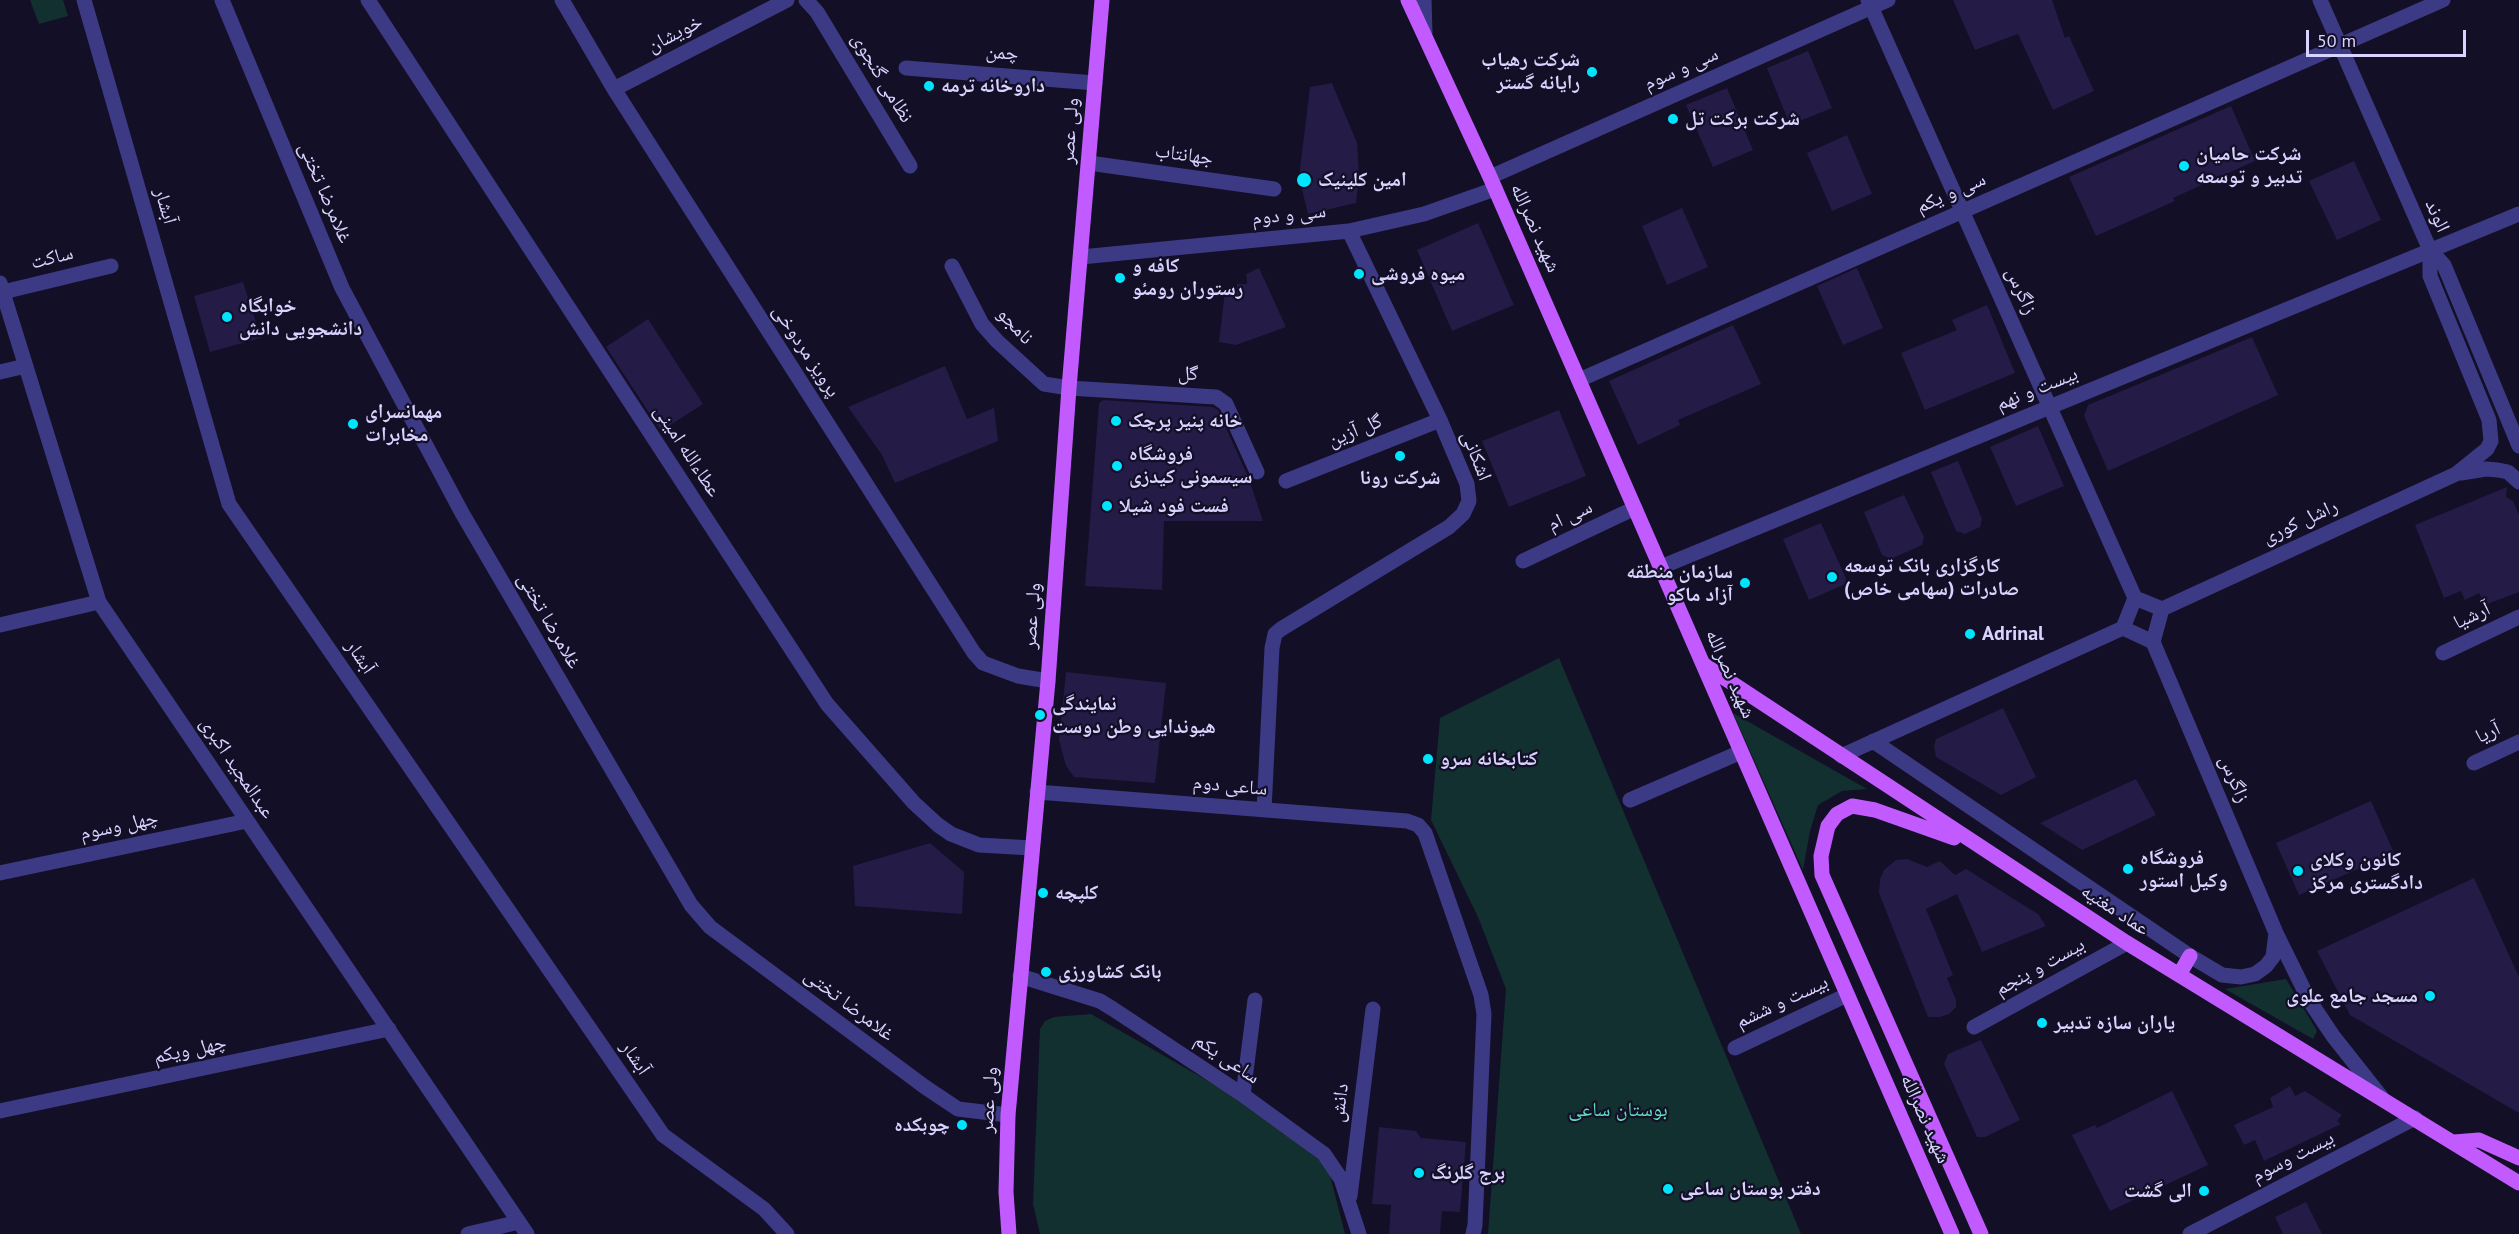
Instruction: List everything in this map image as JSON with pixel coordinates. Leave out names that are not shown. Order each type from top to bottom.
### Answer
[{"type":"main road","name":"ولی عصر","points":[[1009,1234],[1006,1192],[1008,1115],[1048,681],[1069,388],[1102,0]]},
{"type":"main road","name":"شهید نصرالله","points":[[1408,0],[1492,183],[1952,1234]]},
{"type":"main road","name":"عماد مغنیه","points":[[1703,664],[2127,943],[2519,1183]]},
{"type":"main road","name":"شهید نصرالله","points":[[1977,846],[1875,810],[1852,806],[1837,814],[1828,826],[1822,843],[1822,875],[1981,1234]]},
{"type":"main road","points":[[2179,975],[2190,956]]},
{"type":"main road","points":[[1882,1073],[1905,1060]]},
{"type":"main road","points":[[2454,1142],[2479,1140],[2519,1158]]},
{"type":"street","name":"آبشار","points":[[84,0],[229,504],[663,1136],[764,1209],[787,1234]]},
{"type":"street","name":"غلامرضا تختی","points":[[222,0],[342,288],[462,513],[691,905],[710,927],[925,1088],[958,1109],[1008,1115]]},
{"type":"street","name":"عطاءالله امینی","points":[[368,0],[827,704],[914,802],[944,830],[968,842],[980,845],[1032,848]]},
{"type":"street","name":"پرویز مردوخی","points":[[562,0],[614,89],[974,653],[983,663],[1018,676],[1048,681]]},
{"type":"street","name":"خویشان","points":[[614,89],[787,0]]},
{"type":"street","name":"نظامی گنجوی","points":[[806,0],[817,6],[910,166]]},
{"type":"street","points":[[1424,0],[1425,33]]},
{"type":"street","name":"سی و سوم","points":[[1492,183],[1870,4],[1888,0]]},
{"type":"street","name":"الوند","points":[[2319,0],[2430,250],[2444,265],[2518,443]]},
{"type":"street","name":"سی و یکم","points":[[1578,380],[2444,0]]},
{"type":"street","name":"زاگرس","points":[[1870,4],[2135,598]]},
{"type":"street","name":"چمن","points":[[906,68],[1095,82]]},
{"type":"street","name":"جهانتاب","points":[[1089,163],[1274,189]]},
{"type":"street","name":"سی و دوم","points":[[1081,257],[1349,231],[1424,214],[1492,183]]},
{"type":"street","name":"بیست و نهم","points":[[1660,567],[2519,214]]},
{"type":"street","name":"اشکانی","points":[[1264,810],[1272,648],[1275,634],[1449,527],[1463,514],[1469,501],[1469,492],[1440,420],[1349,231]]},
{"type":"street","points":[[2430,250],[2430,276],[2489,420],[2491,431],[2491,441],[2487,449],[2456,474]]},
{"type":"street","name":"ساکت","points":[[1,288],[111,266]]},
{"type":"street","name":"نامجو","points":[[952,266],[982,324],[997,341],[1044,384],[1069,388]]},
{"type":"street","name":"عبدالمجید اکبری","points":[[1,288],[99,602],[523,1228]]},
{"type":"street","points":[[0,372],[26,366]]},
{"type":"street","name":"گل","points":[[1069,388],[1216,397],[1226,404],[1257,472]]},
{"type":"street","name":"گل آزین","points":[[1286,481],[1440,420]]},
{"type":"street","points":[[2456,474],[2486,469],[2498,470],[2508,472],[2519,482]]},
{"type":"street","name":"راشل کوری","points":[[2162,609],[2456,474]]},
{"type":"street","name":"سی ام","points":[[1522,561],[1635,508]]},
{"type":"street","points":[[1841,756],[2123,628],[2135,598],[2162,609],[2153,642],[2123,628]]},
{"type":"street","points":[[0,625],[99,602]]},
{"type":"street","name":"آرشیا","points":[[2443,653],[2519,617]]},
{"type":"street","name":"زاگرس","points":[[2153,642],[2276,933],[2322,1021],[2382,1098]]},
{"type":"street","name":"عماد مغنیه","points":[[1874,741],[2190,956],[2222,975],[2241,977],[2255,974],[2266,966],[2272,957],[2276,933]]},
{"type":"street","name":"آریا","points":[[2474,763],[2519,742]]},
{"type":"street","points":[[1630,800],[1741,752]]},
{"type":"street","name":"ساعی دوم","points":[[1037,792],[1407,821],[1418,825],[1425,833],[1429,844],[1485,1014],[1473,1234]]},
{"type":"street","name":"چهل وسوم","points":[[0,873],[247,821]]},
{"type":"street","name":"بیست و پنجم","points":[[1974,1027],[2127,943]]},
{"type":"street","name":"ساعی یکم","points":[[1020,976],[1100,1001],[1244,1095],[1324,1154],[1341,1179],[1359,1234]]},
{"type":"street","name":"بیست و ششم","points":[[1735,1048],[1847,994]]},
{"type":"street","points":[[1244,1095],[1255,1000]]},
{"type":"street","name":"دانش","points":[[1349,1202],[1373,1009]]},
{"type":"street","name":"چهل ویکم","points":[[0,1111],[389,1029]]},
{"type":"street","name":"بیست وسوم","points":[[2190,1234],[2415,1118]]},
{"type":"street","points":[[468,1234],[523,1228]]},
{"type":"green space","points":[[30,0],[63,0],[68,16],[39,24]]},
{"type":"green space","name":"بوستان ساعی","points":[[1559,658],[1801,1234],[1488,1234],[1506,989],[1478,917],[1431,820],[1440,718]]},
{"type":"green space","points":[[1733,713],[1867,789],[1842,791],[1818,805],[1810,831],[1803,870]]},
{"type":"green space","points":[[2286,979],[2317,1031],[2313,1039],[2225,989]]},
{"type":"green space","points":[[1091,1014],[1243,1101],[1328,1167],[1345,1234],[1040,1234],[1033,1204],[1040,1029],[1045,1021],[1054,1017]]},
{"type":"building","points":[[1953,0],[2052,0],[2065,38],[2069,36],[2094,91],[2053,110],[2018,34],[1975,50]]},
{"type":"building","points":[[1808,51],[1832,108],[1790,125],[1767,68]]},
{"type":"building","points":[[1332,83],[1357,143],[1359,176],[1356,203],[1308,214],[1299,177],[1310,87]]},
{"type":"building","points":[[1727,88],[1753,150],[1713,167],[1686,105]]},
{"type":"building","points":[[2231,106],[2255,161],[2173,198],[2175,201],[2096,236],[2069,177]]},
{"type":"building","points":[[1847,135],[1872,194],[1832,211],[1807,153]]},
{"type":"building","points":[[2354,161],[2381,220],[2337,240],[2309,181]]},
{"type":"building","points":[[1682,208],[1708,267],[1667,285],[1642,226]]},
{"type":"building","points":[[1478,223],[1514,305],[1452,331],[1417,250]]},
{"type":"building","points":[[1259,268],[1286,327],[1236,345],[1219,342],[1225,291],[1237,292],[1237,284],[1247,284],[1246,274]]},
{"type":"building","points":[[1857,268],[1883,328],[1843,345],[1817,286]]},
{"type":"building","name":"خوابگاه دانشجویی دانش","points":[[243,282],[261,338],[210,352],[194,296]]},
{"type":"building","points":[[1987,305],[2015,373],[1925,410],[1901,353],[1957,330],[1952,320]]},
{"type":"building","points":[[648,319],[703,404],[661,431],[606,347]]},
{"type":"building","points":[[1733,325],[1761,384],[1678,420],[1680,425],[1638,445],[1609,381]]},
{"type":"building","points":[[2252,337],[2278,395],[2108,471],[2084,416],[2088,405]]},
{"type":"building","points":[[945,366],[967,419],[994,408],[998,441],[895,483],[882,455],[848,407]]},
{"type":"building","points":[[1103,400],[1213,407],[1218,410],[1249,479],[1263,521],[1164,521],[1162,590],[1085,586],[1099,403]]},
{"type":"building","points":[[1559,410],[1586,476],[1509,507],[1482,441]]},
{"type":"building","points":[[2038,426],[2064,486],[2016,506],[1990,447]]},
{"type":"building","points":[[1958,461],[1982,519],[1980,527],[1965,534],[1956,531],[1931,472]]},
{"type":"building","points":[[2507,487],[2506,497],[2513,501],[2519,515],[2519,592],[2485,605],[2479,593],[2465,600],[2461,591],[2444,598],[2415,525]]},
{"type":"building","points":[[1904,495],[1924,537],[1922,545],[1891,559],[1882,555],[1864,512]]},
{"type":"building","points":[[1821,523],[1848,583],[1809,600],[1783,539]]},
{"type":"building","points":[[1066,672],[1166,683],[1155,783],[1074,777],[1066,766],[1059,740]]},
{"type":"building","points":[[2003,708],[2036,777],[2001,795],[1936,757],[1934,746],[1936,739]]},
{"type":"building","points":[[2136,779],[2156,815],[2082,850],[2040,823]]},
{"type":"building","points":[[2371,801],[2394,853],[2299,895],[2276,843]]},
{"type":"building","points":[[930,843],[964,872],[962,914],[855,906],[853,866]]},
{"type":"building","points":[[1907,859],[1927,867],[1940,861],[1955,875],[1966,869],[2038,914],[2046,926],[1982,952],[1957,894],[1926,909],[1953,975],[1947,978],[1956,1000],[1956,1007],[1949,1014],[1940,1017],[1928,1017],[1879,893],[1880,879],[1884,870],[1896,860]]},
{"type":"building","name":"مسجد جامع علوی","points":[[2474,878],[2519,977],[2519,1113],[2350,1015],[2317,951]]},
{"type":"building","points":[[1981,1040],[2020,1120],[1985,1137],[1977,1137],[1944,1064],[1948,1054]]},
{"type":"building","points":[[2290,1086],[2295,1096],[2305,1091],[2342,1115],[2337,1121],[2341,1124],[2264,1161],[2255,1140],[2244,1145],[2234,1125],[2273,1107],[2270,1098]]},
{"type":"building","points":[[2172,1091],[2208,1165],[2110,1211],[2072,1135],[2095,1125],[2097,1128]]},
{"type":"building","name":"برج گلرنگ","points":[[1379,1127],[1416,1131],[1421,1138],[1466,1142],[1460,1212],[1442,1211],[1440,1234],[1389,1234],[1391,1205],[1372,1204]]},
{"type":"building","points":[[2306,1202],[2322,1234],[2283,1234],[2275,1217]]},
{"type":"place","name":"شرکت رهیاب رایانه گستر","points":[[1592,72]]},
{"type":"place","name":"داروخانه ترمه","points":[[929,86]]},
{"type":"place","name":"شرکت برکت تل","points":[[1673,119]]},
{"type":"place","name":"شرکت حامیان تدبیر و توسعه","points":[[2184,166]]},
{"type":"place","name":"امین کلینیک","points":[[1304,180]]},
{"type":"place","name":"میوه فروشی","points":[[1359,274]]},
{"type":"place","name":"کافه و رستوران رومئو","points":[[1120,278]]},
{"type":"place","name":"خوابگاه دانشجویی دانش","points":[[227,317]]},
{"type":"place","name":"خانه پنیر پرچک","points":[[1116,421]]},
{"type":"place","name":"مهمانسرای مخابرات","points":[[353,424]]},
{"type":"place","name":"شرکت رونا","points":[[1400,456]]},
{"type":"place","name":"فروشگاه سیسمونی کیدزی","points":[[1117,466]]},
{"type":"place","name":"فست فود شیلا","points":[[1107,506]]},
{"type":"place","name":"کارگزاری بانک توسعه صادرات (سهامی خاص)","points":[[1832,577]]},
{"type":"place","name":"سازمان منطقه آزاد ماکو","points":[[1745,583]]},
{"type":"place","name":"Adrinal","points":[[1970,634]]},
{"type":"place","name":"نمایندگی هیوندایی وطن دوست","points":[[1040,715]]},
{"type":"place","name":"کتابخانه سرو","points":[[1428,759]]},
{"type":"place","name":"فروشگاه وکیل استور","points":[[2128,869]]},
{"type":"place","name":"کانون وکلای دادگستری مرکز","points":[[2298,871]]},
{"type":"place","name":"کلپچه","points":[[1043,893]]},
{"type":"place","name":"بانک کشاورزی","points":[[1046,972]]},
{"type":"place","name":"مسجد جامع علوی","points":[[2430,996]]},
{"type":"place","name":"یاران سازه تدبیر","points":[[2042,1023]]},
{"type":"place","name":"چوبکده","points":[[962,1125]]},
{"type":"place","name":"برج گلرنگ","points":[[1419,1173]]},
{"type":"place","name":"دفتر بوستان ساعی","points":[[1668,1189]]},
{"type":"place","name":"الی گشت","points":[[2204,1191]]}]
